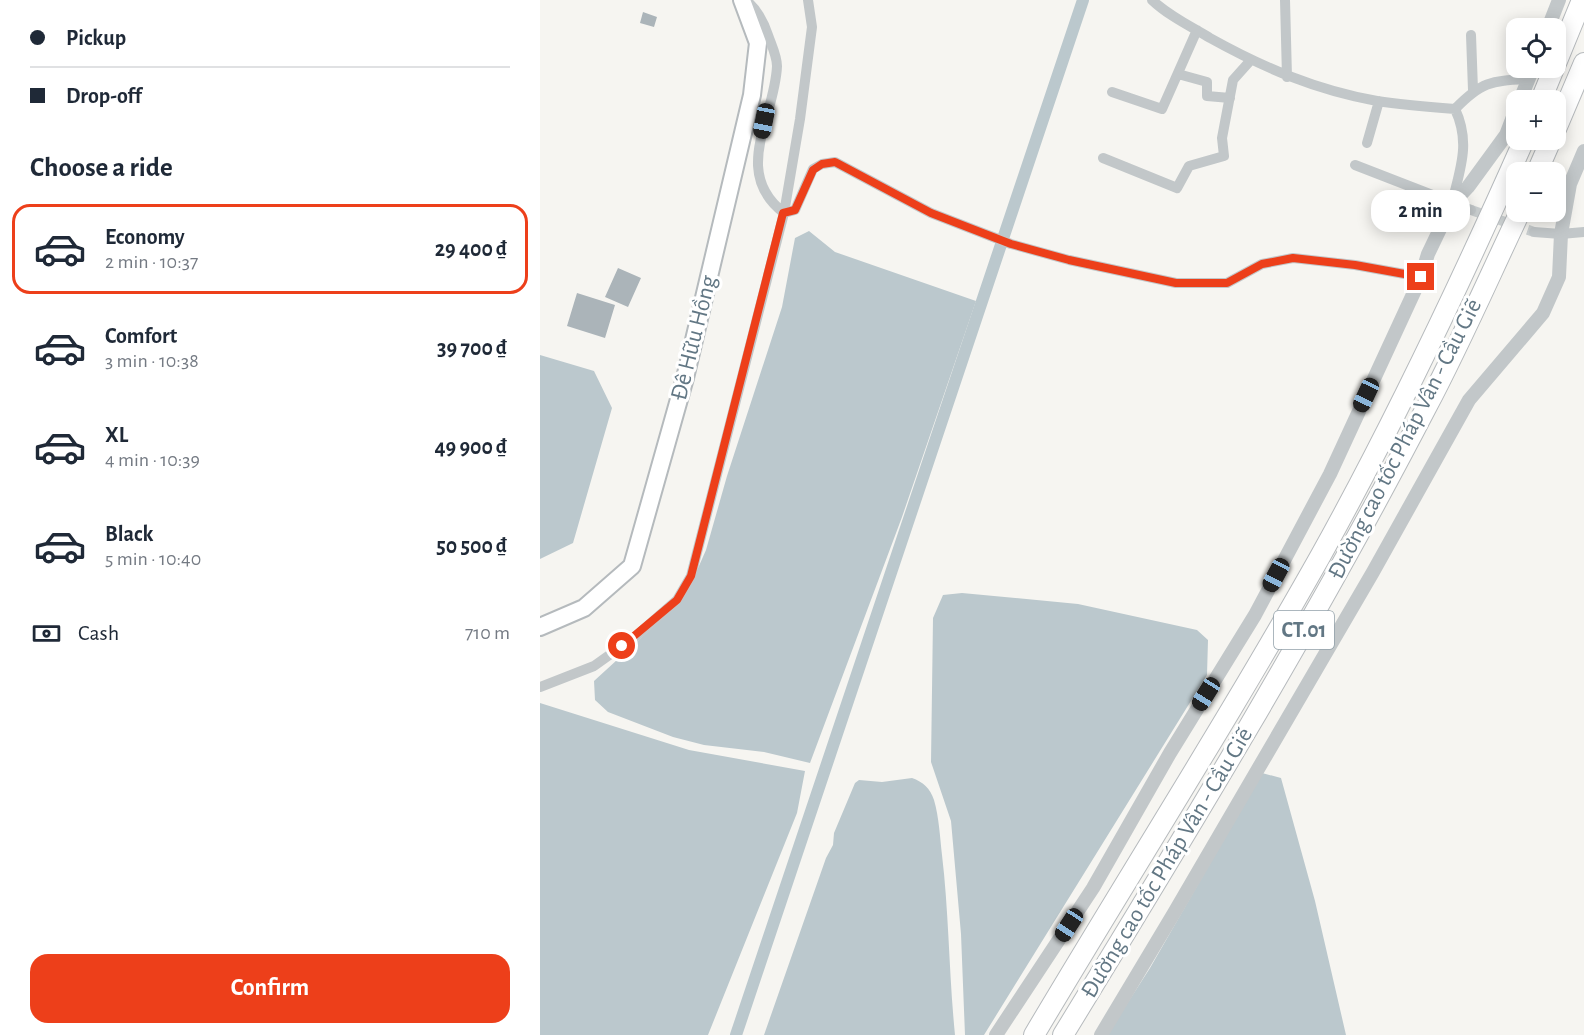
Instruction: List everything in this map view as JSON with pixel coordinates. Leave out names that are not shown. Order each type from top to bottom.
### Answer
[{"type":"highway","points":[[1545,90],[1582,0]]},
{"type":"highway","points":[[1566,105],[1584,63]]},
{"type":"highway","name":"Đường cao tốc Pháp Vân - Cầu Giẽ","points":[[1034,1035],[1158,833],[1321,554],[1404,399],[1520,150]]},
{"type":"highway","name":"Đường cao tốc Pháp Vân - Cầu Giẽ","points":[[1064,1035],[1344,562],[1427,406],[1515,222]]},
{"type":"main road","name":"Đê Hữu Hồng","points":[[540,627],[584,608],[632,566],[685,378],[752,95],[758,43],[743,0]]},
{"type":"street","points":[[743,0],[750,3],[764,25],[777,63],[774,92],[764,121],[758,152],[757,174],[770,203],[783,213]]},
{"type":"street","points":[[540,687],[594,666],[636,636],[677,600],[691,576],[783,213],[800,119],[812,27],[808,0]]},
{"type":"street","points":[[1152,0],[1165,12],[1250,61],[1287,77],[1333,92],[1378,101],[1455,109]]},
{"type":"street","points":[[1285,0],[1287,77]]},
{"type":"street","points":[[1552,18],[1559,0]]},
{"type":"street","points":[[1112,92],[1162,110],[1197,30]]},
{"type":"street","points":[[1471,35],[1473,90]]},
{"type":"street","points":[[1103,158],[1177,188],[1189,166],[1224,156],[1222,138],[1233,80],[1250,61]]},
{"type":"street","points":[[1178,74],[1207,82],[1207,96],[1230,98]]},
{"type":"street","points":[[1455,109],[1473,90],[1509,78]]},
{"type":"street","points":[[1367,143],[1378,101]]},
{"type":"street","points":[[996,1035],[1093,888],[1170,753],[1255,615],[1330,474],[1421,277],[1428,254],[1452,204],[1463,158],[1464,143],[1462,124],[1455,109]]},
{"type":"street","points":[[1452,204],[1468,187],[1506,135]]},
{"type":"street","points":[[1101,1035],[1367,582],[1469,400],[1543,313],[1558,277],[1561,234],[1570,184],[1584,151]]},
{"type":"street","points":[[783,213],[795,210],[813,170],[822,164],[835,162],[931,213],[1011,244],[1069,260],[1176,283],[1227,283],[1262,264],[1293,258],[1355,265],[1421,277]]},
{"type":"street","points":[[1355,165],[1471,210]]},
{"type":"street","points":[[1534,232],[1561,234],[1584,232]]},
{"type":"shaded area","points":[[809,231],[835,252],[976,301],[902,517],[810,763],[764,752],[704,745],[673,737],[608,712],[595,700],[594,681],[677,605],[691,584],[706,550],[727,476],[782,307],[795,238]]},
{"type":"shaded area","points":[[540,355],[594,371],[612,408],[573,543],[540,559]]},
{"type":"shaded area","points":[[962,593],[1078,604],[1197,630],[1208,640],[1207,675],[984,1035],[965,1035],[961,934],[951,821],[931,762],[933,618],[943,595]]},
{"type":"shaded area","points":[[540,703],[689,750],[805,771],[797,813],[708,1035],[540,1035]]},
{"type":"shaded area","points":[[1262,773],[1281,778],[1315,901],[1346,1035],[1107,1035],[1150,968]]},
{"type":"shaded area","points":[[912,778],[928,789],[937,813],[946,900],[955,1035],[764,1035],[826,858],[833,845],[834,833],[855,783],[859,780],[882,782]]},
{"type":"building","points":[[643,12],[657,17],[654,27],[640,23]]},
{"type":"building","points":[[618,268],[641,278],[628,307],[605,297]]},
{"type":"building","points":[[577,293],[615,305],[605,338],[567,326]]},
{"type":"waterway","points":[[736,1035],[1083,0]]},
{"type":"tunnel","points":[[1471,210],[1534,232]]},
{"type":"route","points":[[622,646],[677,600],[691,576],[701,544],[783,213],[795,210],[813,170],[822,164],[835,162],[931,213],[1011,244],[1069,260],[1176,283],[1227,283],[1262,264],[1293,258],[1355,265],[1421,277]]}]
